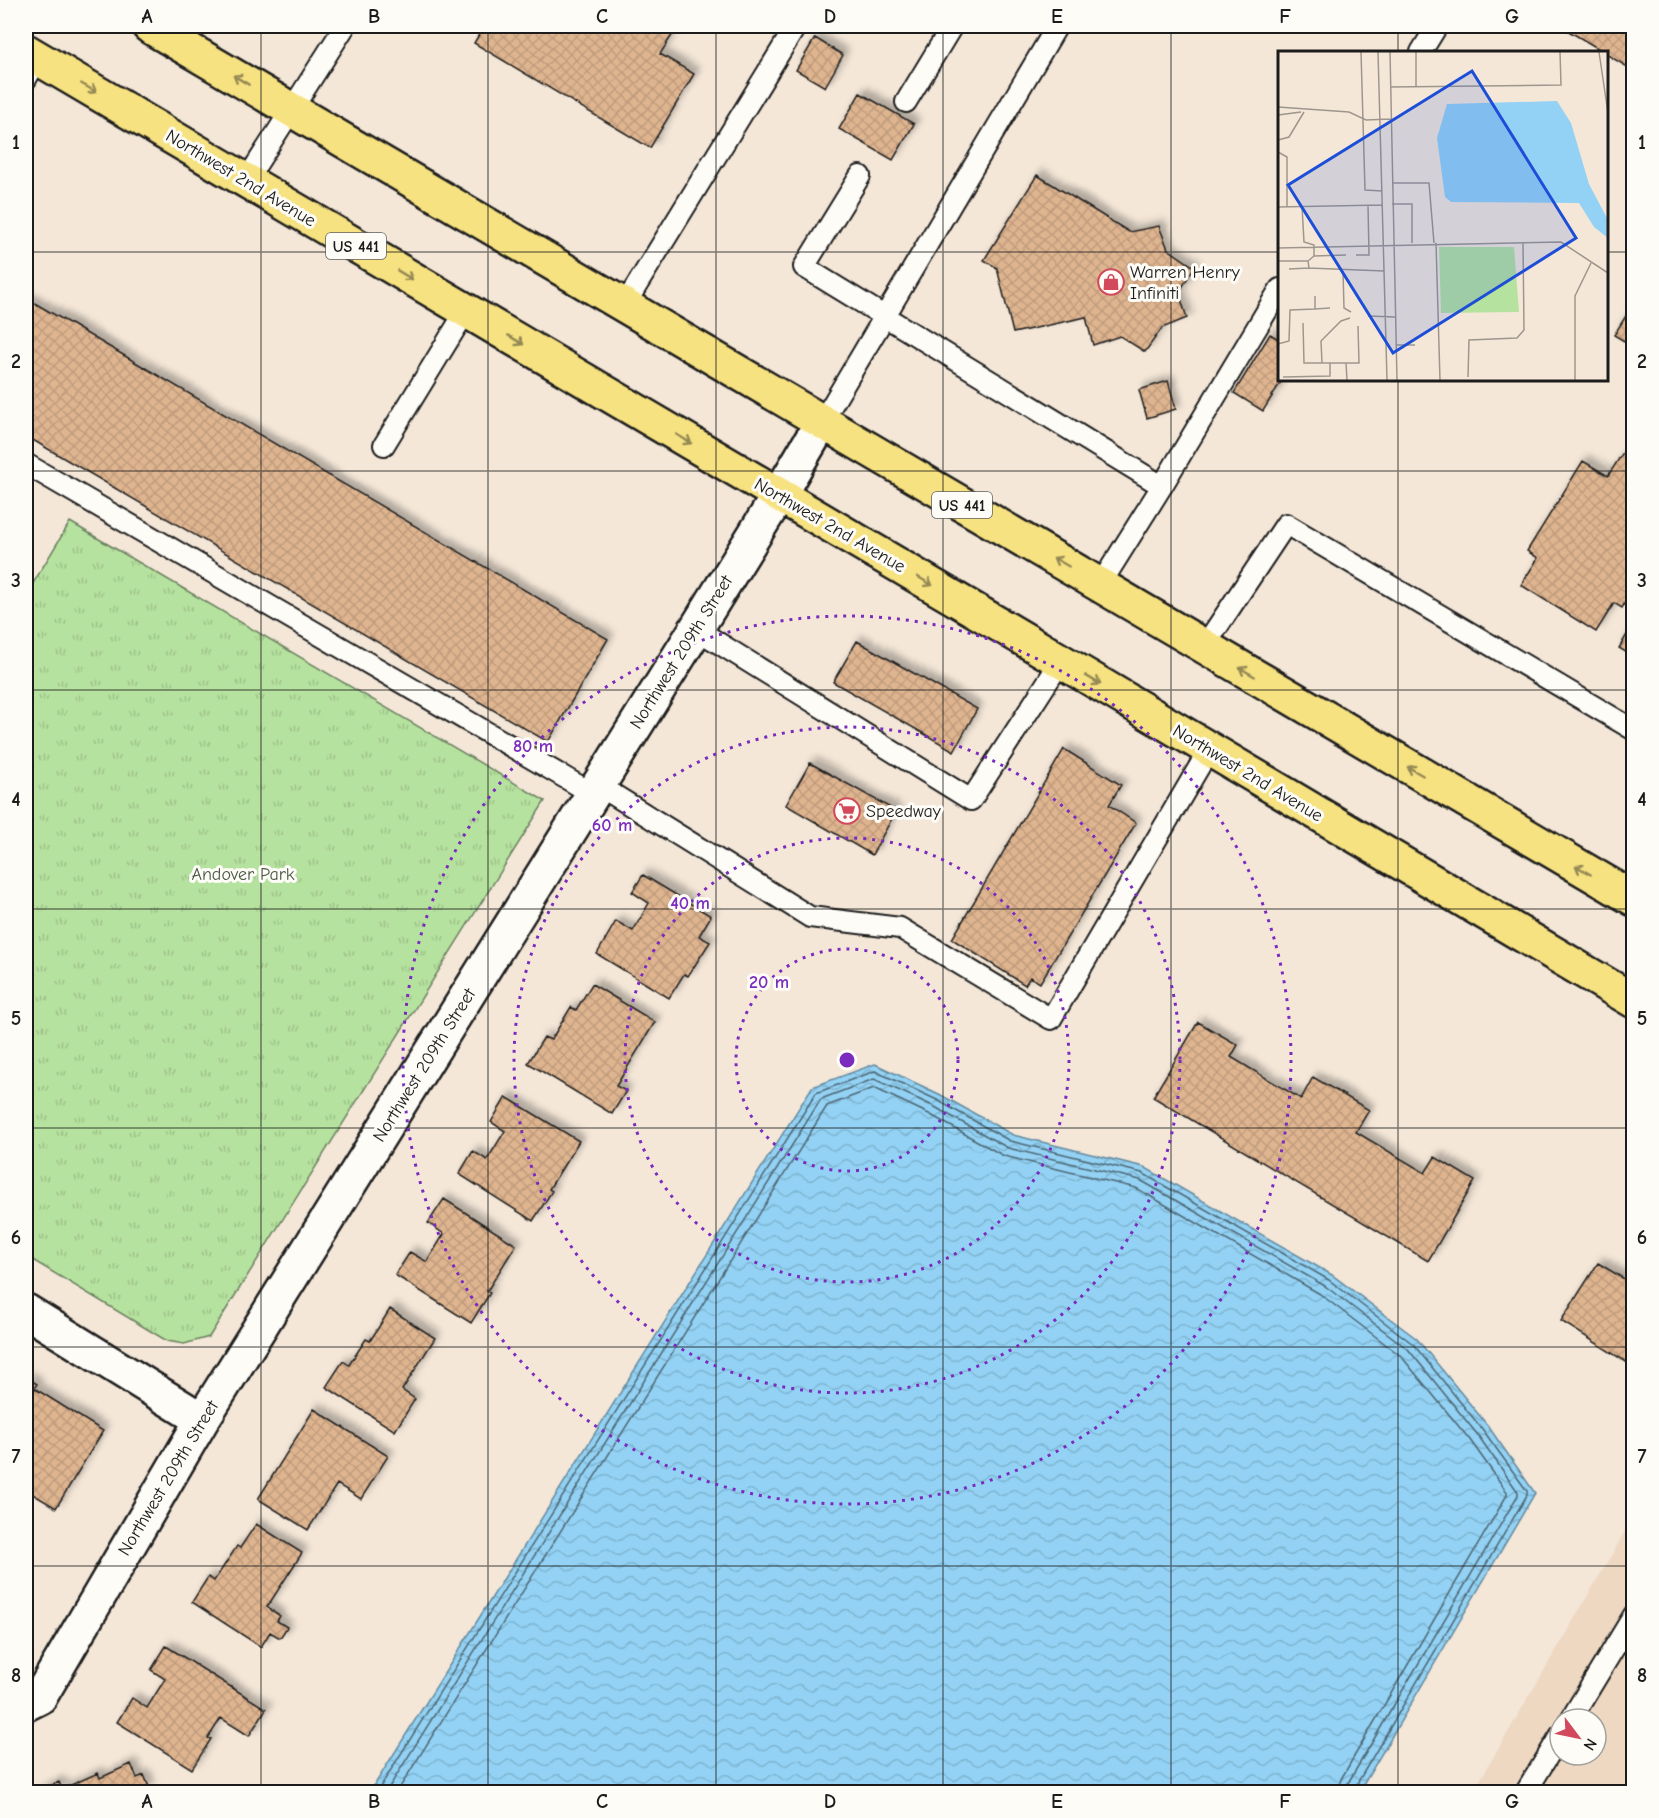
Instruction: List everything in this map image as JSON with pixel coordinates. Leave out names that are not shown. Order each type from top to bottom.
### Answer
[{"type":"main road","name":"US 441","points":[[149,26],[1634,899]]},
{"type":"main road","name":"Northwest 2nd Avenue","points":[[30,63],[246,181],[1634,1001]]},
{"type":"street","name":"Northwest 209th Street","points":[[26,1704],[40,1697],[202,1420],[696,629],[822,422]]},
{"type":"street","points":[[26,1311],[202,1420]]},
{"type":"lane","points":[[246,181],[345,26]]},
{"type":"lane","points":[[624,306],[796,26]]},
{"type":"lane","points":[[906,102],[951,26]]},
{"type":"lane","points":[[822,422],[1057,26]]},
{"type":"lane","points":[[1422,51],[1437,26]]},
{"type":"lane","points":[[860,176],[804,267],[1162,486]]},
{"type":"lane","points":[[1100,585],[1278,292]]},
{"type":"lane","points":[[384,445],[466,311]]},
{"type":"lane","points":[[26,464],[595,790],[810,917],[900,927],[1051,1019],[1209,750]]},
{"type":"lane","points":[[1204,647],[1286,524],[1634,730]]},
{"type":"lane","points":[[696,629],[971,800],[1061,661]]},
{"type":"lane","points":[[1578,1707],[1634,1615]]},
{"type":"lane","points":[[1526,1792],[1548,1756]]},
{"type":"shaded area","points":[[1633,1518],[1633,1792],[1473,1792]]},
{"type":"green space","name":"Andover Park","points":[[70,522],[545,801],[209,1337],[184,1344],[167,1341],[26,1256],[26,595]]},
{"type":"water","points":[[875,1064],[939,1094],[1013,1135],[1144,1167],[1332,1275],[1417,1339],[1488,1426],[1535,1493],[1359,1792],[370,1792],[812,1087]]},
{"type":"building","points":[[484,26],[678,26],[660,54],[694,74],[650,148],[474,43]]},
{"type":"building","points":[[1560,26],[1634,26],[1634,71],[1608,55],[1608,51],[1602,51]]},
{"type":"building","points":[[815,38],[843,55],[825,87],[796,70]]},
{"type":"building","points":[[860,93],[914,124],[893,160],[839,129]]},
{"type":"building","points":[[1037,175],[1129,232],[1159,226],[1168,249],[1194,267],[1179,293],[1187,318],[1162,328],[1145,352],[1120,336],[1093,345],[1086,317],[1013,333],[997,268],[984,260]]},
{"type":"building","points":[[26,298],[608,639],[548,742],[26,436]]},
{"type":"building","points":[[1634,303],[1634,347],[1614,335]]},
{"type":"building","points":[[1270,334],[1278,339],[1278,381],[1281,381],[1263,411],[1234,393]]},
{"type":"building","points":[[1168,381],[1176,409],[1147,418],[1139,390]]},
{"type":"building","points":[[1634,435],[1634,603],[1627,599],[1622,608],[1614,603],[1596,632],[1521,585],[1538,558],[1527,551],[1583,461],[1608,476]]},
{"type":"building","points":[[1634,623],[1634,657],[1619,648]]},
{"type":"building","points":[[857,641],[977,709],[954,751],[833,682]]},
{"type":"building","points":[[1064,749],[1121,785],[1109,805],[1136,823],[1040,983],[1030,977],[1025,985],[952,939]]},
{"type":"building","points":[[810,763],[896,811],[872,855],[786,805]]},
{"type":"building","points":[[643,875],[711,916],[699,936],[710,942],[688,976],[684,974],[669,998],[597,954],[616,921],[633,931],[649,903],[632,892]]},
{"type":"building","points":[[592,984],[655,1022],[616,1086],[626,1091],[612,1114],[528,1063],[544,1037],[551,1040],[571,1007],[576,1010]]},
{"type":"building","points":[[1198,1022],[1238,1045],[1231,1057],[1301,1099],[1313,1077],[1369,1110],[1356,1132],[1425,1173],[1435,1157],[1475,1181],[1428,1261],[1153,1097]]},
{"type":"building","points":[[506,1097],[579,1141],[549,1189],[552,1191],[533,1221],[459,1174],[473,1151],[487,1160],[505,1131],[491,1122]]},
{"type":"building","points":[[444,1199],[516,1245],[487,1291],[490,1293],[471,1323],[395,1275],[410,1252],[427,1262],[444,1234],[428,1223]]},
{"type":"building","points":[[1598,1263],[1634,1285],[1634,1367],[1561,1321]]},
{"type":"building","points":[[390,1309],[435,1338],[402,1390],[415,1399],[395,1431],[326,1387],[343,1361],[349,1365],[366,1339],[370,1341]]},
{"type":"building","points":[[26,1377],[37,1384],[34,1388],[103,1431],[56,1508],[26,1490]]},
{"type":"building","points":[[314,1409],[388,1456],[361,1499],[337,1484],[308,1530],[258,1499]]},
{"type":"building","points":[[256,1524],[302,1553],[267,1607],[280,1616],[277,1621],[287,1627],[280,1638],[270,1632],[261,1647],[192,1602],[208,1577],[214,1581],[237,1546],[240,1548]]},
{"type":"building","points":[[166,1646],[266,1709],[249,1736],[221,1718],[192,1769],[117,1722],[132,1698],[147,1708],[165,1679],[151,1670]]},
{"type":"building","points":[[131,1764],[137,1778],[144,1775],[149,1787],[141,1792],[35,1792],[59,1782],[62,1789],[98,1773],[100,1778]]},
{"type":"place","name":"Warren Henry Infiniti","points":[[1111,282]]},
{"type":"place","name":"Speedway","points":[[847,811]]}]
